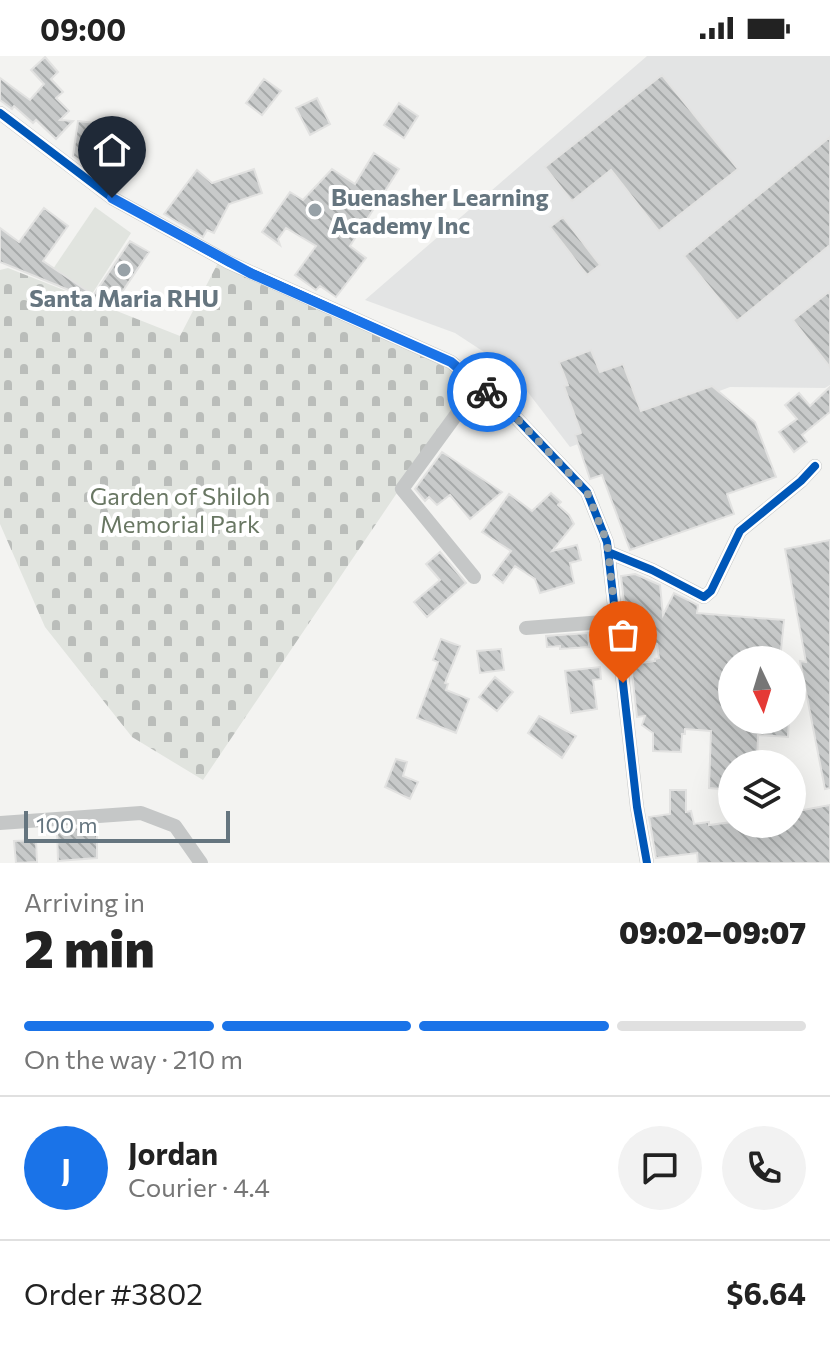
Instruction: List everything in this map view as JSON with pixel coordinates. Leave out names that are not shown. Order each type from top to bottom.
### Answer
[{"type":"street","points":[[0,113],[112,198],[252,274],[451,362],[502,403],[587,492],[607,542],[637,807],[647,863]]},
{"type":"street","points":[[474,577],[402,489],[478,385]]},
{"type":"street","points":[[608,552],[704,597],[711,591],[740,531],[815,466]]},
{"type":"street","points":[[526,628],[616,621]]},
{"type":"street","points":[[0,823],[141,813],[175,826],[201,863]]},
{"type":"shaded area","points":[[647,56],[830,56],[830,385],[825,388],[730,387],[570,447],[510,369],[455,333],[365,300]]},
{"type":"green space","points":[[95,207],[131,233],[92,294],[53,269]]},
{"type":"green space","name":"Garden of Shiloh Memorial Park","points":[[220,259],[442,355],[478,385],[428,447],[203,780],[132,737],[45,627],[0,524],[0,270],[8,268],[180,336]]},
{"type":"building","points":[[45,57],[58,72],[51,79],[63,92],[56,98],[69,111],[60,120],[73,121],[56,139],[36,120],[33,123],[14,106],[12,109],[0,100],[0,78],[30,100],[44,84],[31,70]]},
{"type":"building","points":[[662,75],[738,169],[659,231],[611,170],[572,201],[545,167]]},
{"type":"building","points":[[264,79],[281,91],[262,115],[246,103]]},
{"type":"building","points":[[317,98],[330,124],[310,135],[296,108]]},
{"type":"building","points":[[399,103],[418,116],[404,138],[384,125]]},
{"type":"building","points":[[78,121],[104,124],[97,168],[87,166],[73,156]]},
{"type":"building","points":[[830,137],[830,245],[737,321],[684,256]]},
{"type":"building","points":[[374,153],[399,169],[350,246],[366,258],[336,297],[320,286],[316,290],[295,275],[316,246],[286,228],[278,239],[280,245],[262,232],[290,192],[303,200],[332,169],[355,184]]},
{"type":"building","points":[[254,169],[262,193],[229,204],[214,233],[207,230],[203,237],[164,214],[197,170],[212,183]]},
{"type":"building","points":[[44,208],[68,226],[43,261],[89,292],[86,297],[0,262],[0,228],[19,242]]},
{"type":"building","points":[[563,217],[600,265],[587,275],[550,227]]},
{"type":"building","name":"Santa Maria RHU","points":[[130,241],[149,252],[112,307],[91,299]]},
{"type":"building","points":[[830,291],[830,367],[793,320]]},
{"type":"building","points":[[591,350],[600,372],[623,364],[641,411],[712,386],[755,422],[776,477],[727,494],[734,514],[630,550],[602,475],[590,479],[575,435],[581,433],[559,362]]},
{"type":"building","points":[[830,387],[830,412],[802,435],[807,442],[794,452],[779,432],[797,419],[785,405],[799,393],[810,406]]},
{"type":"building","points":[[442,452],[502,492],[470,519],[450,495],[437,505],[429,497],[425,501],[415,489]]},
{"type":"building","points":[[551,493],[561,502],[558,505],[574,524],[552,551],[577,545],[581,560],[570,563],[574,583],[540,593],[535,579],[515,566],[503,583],[493,575],[511,551],[482,532],[509,494],[532,511]]},
{"type":"building","points":[[830,540],[830,788],[825,789],[806,692],[806,646],[803,646],[785,549]]},
{"type":"building","points":[[440,552],[466,583],[427,617],[414,602],[440,580],[426,564]]},
{"type":"building","points":[[635,574],[660,585],[663,615],[674,593],[698,605],[697,613],[784,620],[781,646],[718,646],[718,734],[788,734],[788,737],[758,735],[757,750],[718,750],[718,789],[709,788],[711,731],[685,729],[681,752],[653,751],[653,733],[642,725],[645,716],[637,717],[631,664],[659,658],[657,644],[629,645],[621,576]]},
{"type":"building","points":[[588,633],[589,647],[547,647],[546,636]]},
{"type":"building","points":[[441,639],[460,646],[445,683],[448,684],[446,690],[469,699],[456,733],[417,718],[438,662],[433,660]]},
{"type":"building","points":[[501,649],[504,670],[480,673],[477,651]]},
{"type":"building","points":[[600,667],[601,679],[593,680],[597,709],[571,713],[565,671]]},
{"type":"building","points":[[495,677],[513,692],[497,711],[479,697]]},
{"type":"building","points":[[539,716],[576,736],[562,758],[528,733]]},
{"type":"building","points":[[396,759],[407,762],[403,776],[418,782],[410,799],[385,787]]},
{"type":"building","points":[[670,790],[686,790],[686,812],[691,811],[694,824],[718,824],[718,838],[806,838],[806,809],[830,805],[830,863],[698,863],[697,853],[656,858],[649,817],[670,814]]},
{"type":"building","points":[[97,826],[97,858],[58,861],[57,829]]},
{"type":"building","points":[[36,840],[37,862],[16,863],[14,841]]},
{"type":"cycle path","points":[[0,113],[112,198],[228,262],[451,362],[502,403],[587,492],[607,542],[637,807],[647,863]]},
{"type":"cycle path","points":[[608,552],[704,597],[711,591],[740,531],[815,466]]},
{"type":"way so far","points":[[487,392],[502,403],[587,492],[607,542],[623,683]]},
{"type":"place","name":"Buenasher Learning Academy Inc","points":[[315,210]]},
{"type":"place","name":"Santa Maria RHU","points":[[124,270]]},
{"type":"route","points":[[112,198],[252,274],[451,362],[487,392]]}]
